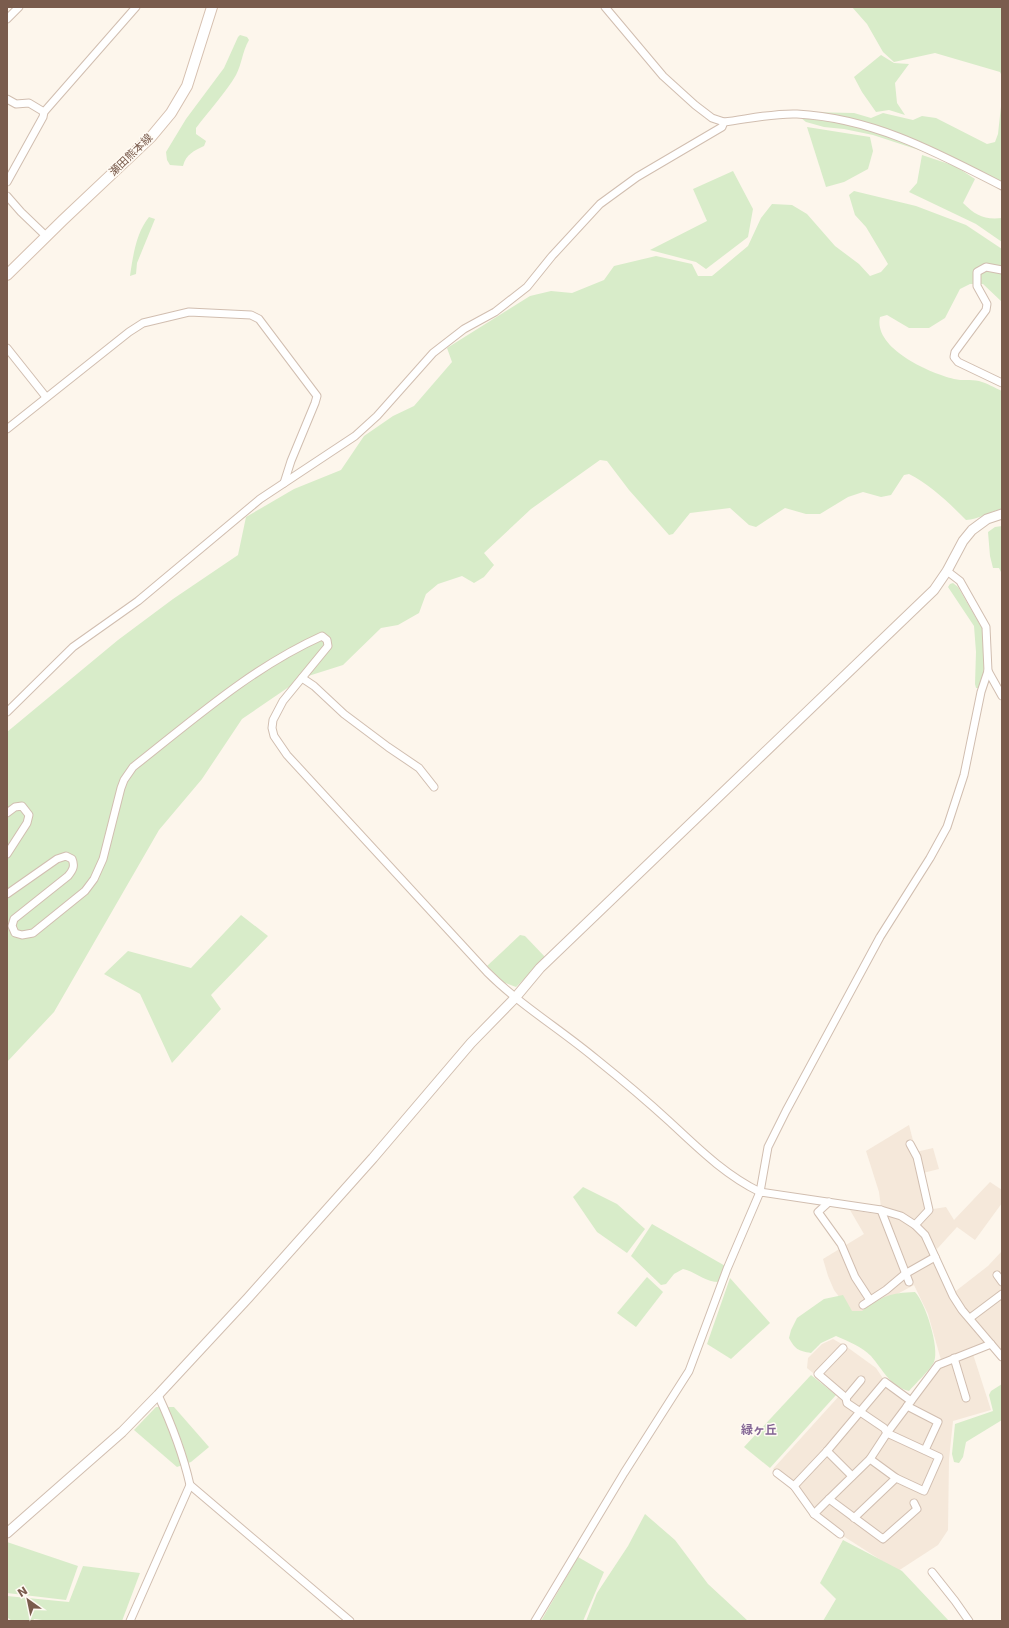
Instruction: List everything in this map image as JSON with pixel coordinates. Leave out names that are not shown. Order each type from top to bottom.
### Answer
[{"type":"main road","name":"瀬田熊本線","points":[[7,275],[151,137],[171,112],[187,86],[212,7]]},
{"type":"street","points":[[7,19],[19,7]]},
{"type":"street","points":[[7,182],[44,112],[136,7]]},
{"type":"street","points":[[605,7],[663,76],[712,118],[724,122],[796,114],[833,117],[900,137],[955,162],[1002,186]]},
{"type":"street","points":[[7,99],[16,104],[29,102],[44,112]]},
{"type":"street","points":[[7,712],[74,647],[138,601],[260,499],[355,436],[377,416],[433,353],[464,329],[496,312],[527,287],[552,256],[600,204],[637,177],[722,127],[724,122]]},
{"type":"street","points":[[7,196],[20,212],[46,236]]},
{"type":"street","points":[[1002,270],[986,267],[977,272],[977,286],[987,304],[986,310],[955,352],[954,357],[958,362],[1002,383]]},
{"type":"street","points":[[7,429],[129,332],[143,323],[190,312],[251,316],[259,319],[317,396],[316,403],[291,462],[284,483]]},
{"type":"street","points":[[7,348],[46,397]]},
{"type":"street","points":[[7,1533],[122,1432],[158,1395],[248,1298],[357,1176],[471,1043],[515,998],[540,968],[934,590],[947,571],[963,541],[972,530],[988,519],[1002,514]]},
{"type":"street","points":[[535,1621],[624,1473],[689,1371],[726,1269],[760,1192],[768,1147],[880,937],[930,858],[947,827],[964,775],[981,692],[988,671],[986,628],[960,581],[947,571]]},
{"type":"street","points":[[7,894],[57,859],[66,856],[72,859],[74,864],[68,876],[14,919],[12,926],[15,933],[22,935],[33,933],[85,891],[94,879],[103,858],[121,788],[124,780],[133,767],[245,680],[293,649],[322,636],[327,640],[328,646],[283,701],[273,720],[272,728],[274,736],[287,755],[487,972],[515,998],[595,1058],[727,1173],[760,1192],[881,1210],[901,1216],[915,1224],[925,1236],[953,1296],[1002,1357]]},
{"type":"street","points":[[988,671],[1002,696]]},
{"type":"street","points":[[302,678],[314,686],[344,714],[388,747],[420,768],[434,787]]},
{"type":"street","points":[[7,813],[15,806],[22,806],[29,815],[27,823],[7,854]]},
{"type":"street","points":[[910,1144],[917,1158],[929,1210],[915,1224]]},
{"type":"street","points":[[829,1202],[818,1212],[841,1244],[855,1278],[870,1300]]},
{"type":"street","points":[[881,1210],[905,1274],[910,1282]]},
{"type":"street","points":[[863,1305],[905,1274],[934,1257]]},
{"type":"street","points":[[997,1275],[1002,1282]]},
{"type":"street","points":[[970,1318],[1002,1294]]},
{"type":"street","points":[[814,1514],[870,1459],[887,1433],[938,1365],[991,1344]]},
{"type":"street","points":[[843,1348],[818,1374],[846,1398],[847,1403],[884,1428],[887,1433],[939,1457],[924,1491],[896,1478],[870,1459]]},
{"type":"street","points":[[954,1358],[966,1398]]},
{"type":"street","points":[[846,1398],[861,1380]]},
{"type":"street","points":[[794,1486],[827,1451],[885,1382],[909,1404],[938,1422],[925,1450]]},
{"type":"street","points":[[158,1395],[166,1411],[190,1485],[350,1621]]},
{"type":"street","points":[[827,1451],[852,1476]]},
{"type":"street","points":[[777,1473],[794,1486],[814,1514],[840,1534]]},
{"type":"street","points":[[854,1518],[896,1478]]},
{"type":"street","points":[[130,1621],[190,1485]]},
{"type":"street","points":[[829,1499],[883,1539],[917,1509],[914,1503]]},
{"type":"street","points":[[932,1572],[969,1621]]},
{"type":"shaded area","points":[[909,1125],[916,1152],[933,1148],[939,1169],[923,1173],[933,1209],[946,1207],[954,1220],[990,1182],[1002,1190],[1002,1203],[975,1240],[957,1227],[937,1249],[927,1233],[914,1220],[899,1212],[881,1207],[879,1192],[866,1151]]},
{"type":"shaded area","points":[[850,1210],[902,1218],[921,1231],[952,1294],[988,1266],[1002,1251],[1002,1357],[991,1344],[972,1351],[991,1410],[953,1421],[949,1459],[948,1530],[938,1545],[898,1571],[840,1534],[814,1514],[794,1486],[773,1469],[840,1395],[807,1368],[808,1358],[822,1344],[833,1339],[847,1347],[876,1368],[884,1380],[911,1397],[941,1360],[928,1314],[914,1285],[860,1314],[852,1314],[834,1290],[823,1259],[864,1234]]},
{"type":"green space","points":[[852,7],[1002,7],[1002,76],[1000,72],[935,53],[894,62],[883,52],[867,24]]},
{"type":"green space","points":[[240,35],[247,37],[249,40],[238,71],[228,88],[196,128],[196,134],[206,141],[204,146],[188,156],[183,166],[170,165],[167,160],[166,152],[186,119],[224,68]]},
{"type":"green space","points":[[881,55],[894,63],[909,64],[895,83],[897,103],[905,115],[889,110],[876,112],[862,92],[854,77]]},
{"type":"green space","points":[[1002,97],[1002,186],[984,172],[925,152],[873,135],[844,129],[824,127],[806,122],[801,118],[806,112],[854,113],[871,118],[883,113],[913,120],[922,116],[936,118],[987,144],[995,142],[998,134]]},
{"type":"green space","points":[[807,127],[870,137],[873,151],[868,169],[844,182],[826,187]]},
{"type":"green space","points":[[922,155],[955,166],[975,179],[963,203],[980,216],[1002,218],[1002,242],[976,224],[909,192],[917,183]]},
{"type":"green space","points":[[733,171],[753,209],[748,237],[706,269],[696,262],[650,250],[707,221],[693,189]]},
{"type":"green space","points":[[854,191],[916,206],[966,225],[1002,249],[1002,302],[983,284],[970,284],[960,289],[945,318],[929,328],[909,328],[887,315],[880,317],[880,328],[885,339],[894,349],[918,365],[943,376],[957,380],[979,381],[1002,391],[1002,509],[975,519],[966,520],[932,489],[909,474],[904,475],[891,495],[881,497],[863,492],[848,497],[820,514],[806,514],[785,508],[756,527],[749,525],[730,508],[690,513],[673,534],[669,535],[629,490],[607,461],[600,460],[531,509],[484,553],[494,565],[484,577],[474,583],[462,576],[438,584],[426,594],[419,613],[398,625],[381,628],[343,665],[302,678],[242,719],[202,779],[159,830],[54,1012],[7,1062],[7,732],[118,640],[173,599],[238,555],[246,517],[294,489],[341,470],[364,436],[393,416],[414,406],[452,362],[447,348],[530,296],[551,291],[572,293],[604,280],[614,266],[656,256],[692,264],[698,276],[712,276],[748,246],[761,218],[772,204],[792,205],[807,214],[835,246],[859,264],[870,276],[881,272],[888,264],[866,227],[855,215],[849,195]]},
{"type":"green space","points":[[149,217],[155,219],[137,263],[136,274],[130,276],[138,237]]},
{"type":"green space","points":[[1002,526],[1002,574],[999,568],[993,568],[990,556],[988,532],[995,527]]},
{"type":"green space","points":[[953,583],[958,587],[983,630],[984,671],[979,688],[976,688],[975,684],[976,652],[974,626],[948,587]]},
{"type":"green space","points":[[241,915],[268,936],[211,995],[221,1009],[172,1063],[140,994],[104,974],[128,951],[191,968]]},
{"type":"green space","points":[[520,935],[525,936],[546,958],[516,987],[503,982],[487,966]]},
{"type":"green space","points":[[583,1187],[617,1204],[645,1229],[627,1253],[597,1232],[573,1197]]},
{"type":"green space","points":[[652,1224],[727,1267],[719,1282],[705,1279],[683,1269],[674,1274],[666,1284],[661,1285],[631,1256]]},
{"type":"green space","points":[[647,1277],[663,1292],[636,1327],[617,1313]]},
{"type":"green space","points":[[730,1278],[770,1323],[731,1359],[707,1344]]},
{"type":"green space","points":[[915,1292],[919,1297],[927,1315],[933,1336],[935,1355],[932,1365],[909,1391],[902,1389],[892,1381],[871,1356],[859,1347],[836,1336],[821,1343],[811,1353],[797,1349],[789,1338],[797,1318],[824,1299],[843,1295],[852,1311],[862,1311],[887,1296],[899,1293]]},
{"type":"green space","points":[[811,1375],[836,1395],[770,1468],[744,1447]]},
{"type":"green space","points":[[1002,1384],[1002,1420],[966,1442],[963,1457],[959,1463],[954,1462],[952,1454],[955,1424],[993,1411],[989,1395],[991,1391]]},
{"type":"green space","points":[[156,1407],[174,1407],[209,1447],[191,1462],[177,1467],[134,1430]]},
{"type":"green space","points":[[645,1514],[675,1540],[708,1584],[748,1621],[586,1621],[597,1593],[628,1546]]},
{"type":"green space","points":[[843,1540],[902,1571],[949,1621],[823,1621],[836,1599],[820,1583]]},
{"type":"green space","points":[[7,1542],[78,1566],[66,1600],[7,1593]]},
{"type":"green space","points":[[578,1557],[604,1572],[583,1621],[541,1621]]},
{"type":"green space","points":[[83,1566],[140,1573],[122,1621],[50,1621],[34,1619],[33,1621],[12,1621],[7,1617],[7,1596],[69,1602]]},
{"type":"district","name":"緑ヶ丘","points":[[759,1430]]}]
